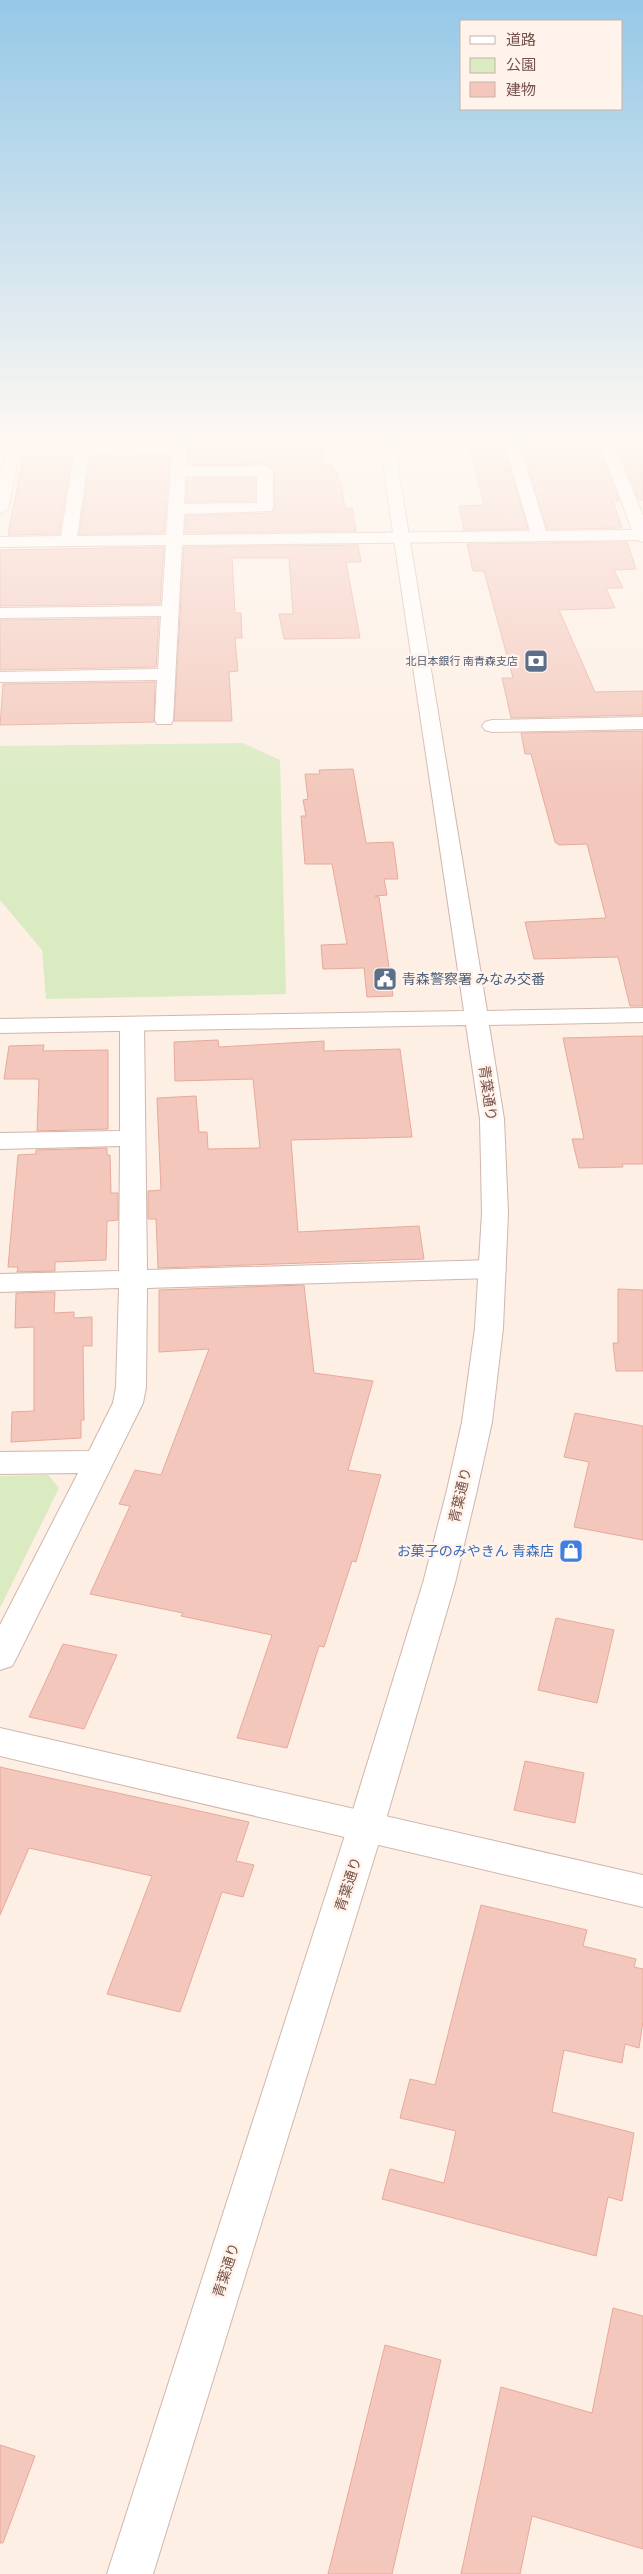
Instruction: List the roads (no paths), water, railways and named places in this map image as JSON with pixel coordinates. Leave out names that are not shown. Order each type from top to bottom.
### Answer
[{"type":"street","points":[[164,720],[171,558]]},
{"type":"street","name":"青葉通り","points":[[130,2574],[366,1826],[439,1583],[462,1490],[482,1389],[495,1213],[492,1119],[405,558]]},
{"type":"street","points":[[0,613],[170,611]]},
{"type":"street","points":[[0,677],[166,674]]},
{"type":"street","points":[[492,726],[643,723]]},
{"type":"street","points":[[0,1026],[643,1015]]},
{"type":"street","points":[[0,1657],[128,1402],[131,1387],[133,1279],[132,1024]]},
{"type":"street","points":[[0,1141],[131,1138]]},
{"type":"street","points":[[0,1283],[492,1269]]},
{"type":"street","points":[[0,1463],[98,1462]]},
{"type":"street","points":[[0,1742],[643,1890]]},
{"type":"place","name":"北日本銀行 南青森支店","points":[[536,661]]},
{"type":"place","name":"青森警察署 みなみ交番","points":[[385,979]]},
{"type":"place","name":"お菓子のみやきん 青森店","points":[[571,1551]]}]
